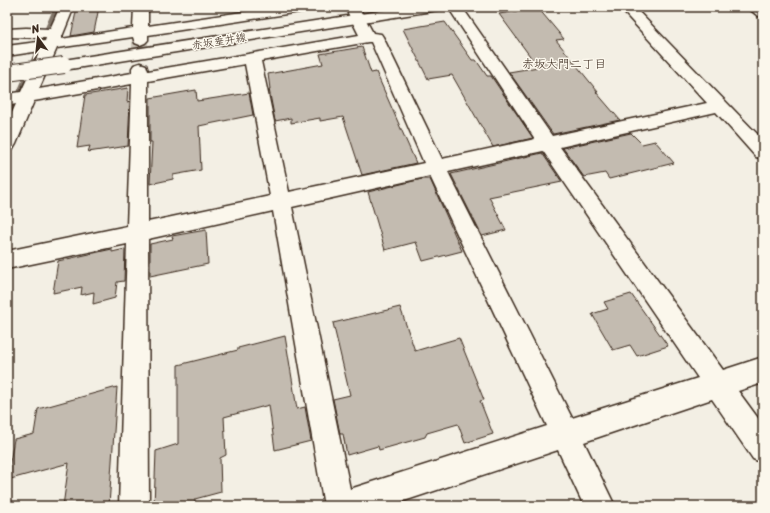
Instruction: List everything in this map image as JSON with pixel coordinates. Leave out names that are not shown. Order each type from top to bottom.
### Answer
[{"type":"street","points":[[7,144],[67,7]]},
{"type":"street","points":[[140,36],[141,7]]},
{"type":"street","points":[[7,51],[29,48],[53,40],[140,36],[241,12],[306,7]]},
{"type":"street","name":"赤坂垂井線","points":[[7,73],[64,65],[356,13],[432,7]]},
{"type":"street","points":[[455,7],[547,143],[763,449]]},
{"type":"street","points":[[626,7],[763,152]]},
{"type":"street","points":[[754,7],[763,13]]},
{"type":"street","points":[[356,13],[368,38]]},
{"type":"street","points":[[7,33],[36,33],[53,40]]},
{"type":"street","points":[[7,100],[140,73],[252,58],[376,37],[436,168],[600,506]]},
{"type":"street","points":[[252,58],[281,201],[339,506]]},
{"type":"street","points":[[134,506],[140,73]]},
{"type":"street","points":[[7,260],[719,106]]},
{"type":"street","points":[[344,506],[763,370]]},
{"type":"building","points":[[77,7],[99,7],[94,32],[71,36]]},
{"type":"building","points":[[538,8],[564,39],[556,40],[598,92],[596,92],[620,120],[553,134],[509,72],[538,67],[499,14]]},
{"type":"building","points":[[445,22],[472,60],[476,60],[487,76],[491,76],[533,138],[493,147],[452,75],[428,79],[403,29]]},
{"type":"building","points":[[362,47],[371,73],[376,72],[416,163],[362,175],[343,117],[320,121],[320,118],[291,123],[291,118],[275,121],[269,89],[268,74],[323,64],[320,54]]},
{"type":"building","points":[[128,88],[127,102],[130,101],[128,146],[88,152],[90,146],[77,148],[85,95]]},
{"type":"building","points":[[196,90],[197,101],[249,93],[253,115],[199,126],[201,170],[173,175],[173,179],[150,184],[152,142],[150,142],[150,98]]},
{"type":"building","points":[[631,133],[642,144],[655,141],[674,163],[609,179],[605,173],[584,177],[563,148]]},
{"type":"building","points":[[542,153],[562,182],[489,197],[506,230],[482,236],[451,174]]},
{"type":"building","points":[[422,179],[430,179],[462,251],[423,261],[416,242],[385,250],[368,192]]},
{"type":"building","points":[[206,230],[208,264],[150,276],[150,244],[173,239],[172,236]]},
{"type":"building","points":[[112,249],[112,252],[125,249],[124,281],[117,282],[115,298],[93,304],[94,292],[81,295],[82,287],[53,293],[58,261]]},
{"type":"building","points":[[631,294],[668,346],[637,356],[630,345],[613,350],[592,314],[608,309],[604,302]]},
{"type":"building","points":[[400,307],[415,351],[459,338],[484,400],[480,401],[493,434],[465,443],[458,424],[427,433],[425,437],[379,450],[378,446],[347,455],[343,434],[340,434],[333,399],[350,395],[333,323]]},
{"type":"building","points":[[285,336],[297,409],[305,407],[311,441],[275,450],[269,405],[224,417],[226,455],[220,458],[221,492],[195,499],[195,506],[154,506],[156,451],[178,444],[178,365],[238,350],[238,348]]},
{"type":"building","points":[[117,387],[109,506],[63,506],[69,463],[7,480],[14,439],[34,434],[38,409]]},
{"type":"waterway","points":[[7,123],[57,7]]},
{"type":"tunnel","points":[[140,40],[140,68]]},
{"type":"district","name":"赤坂大門二丁目","points":[[564,64]]}]
